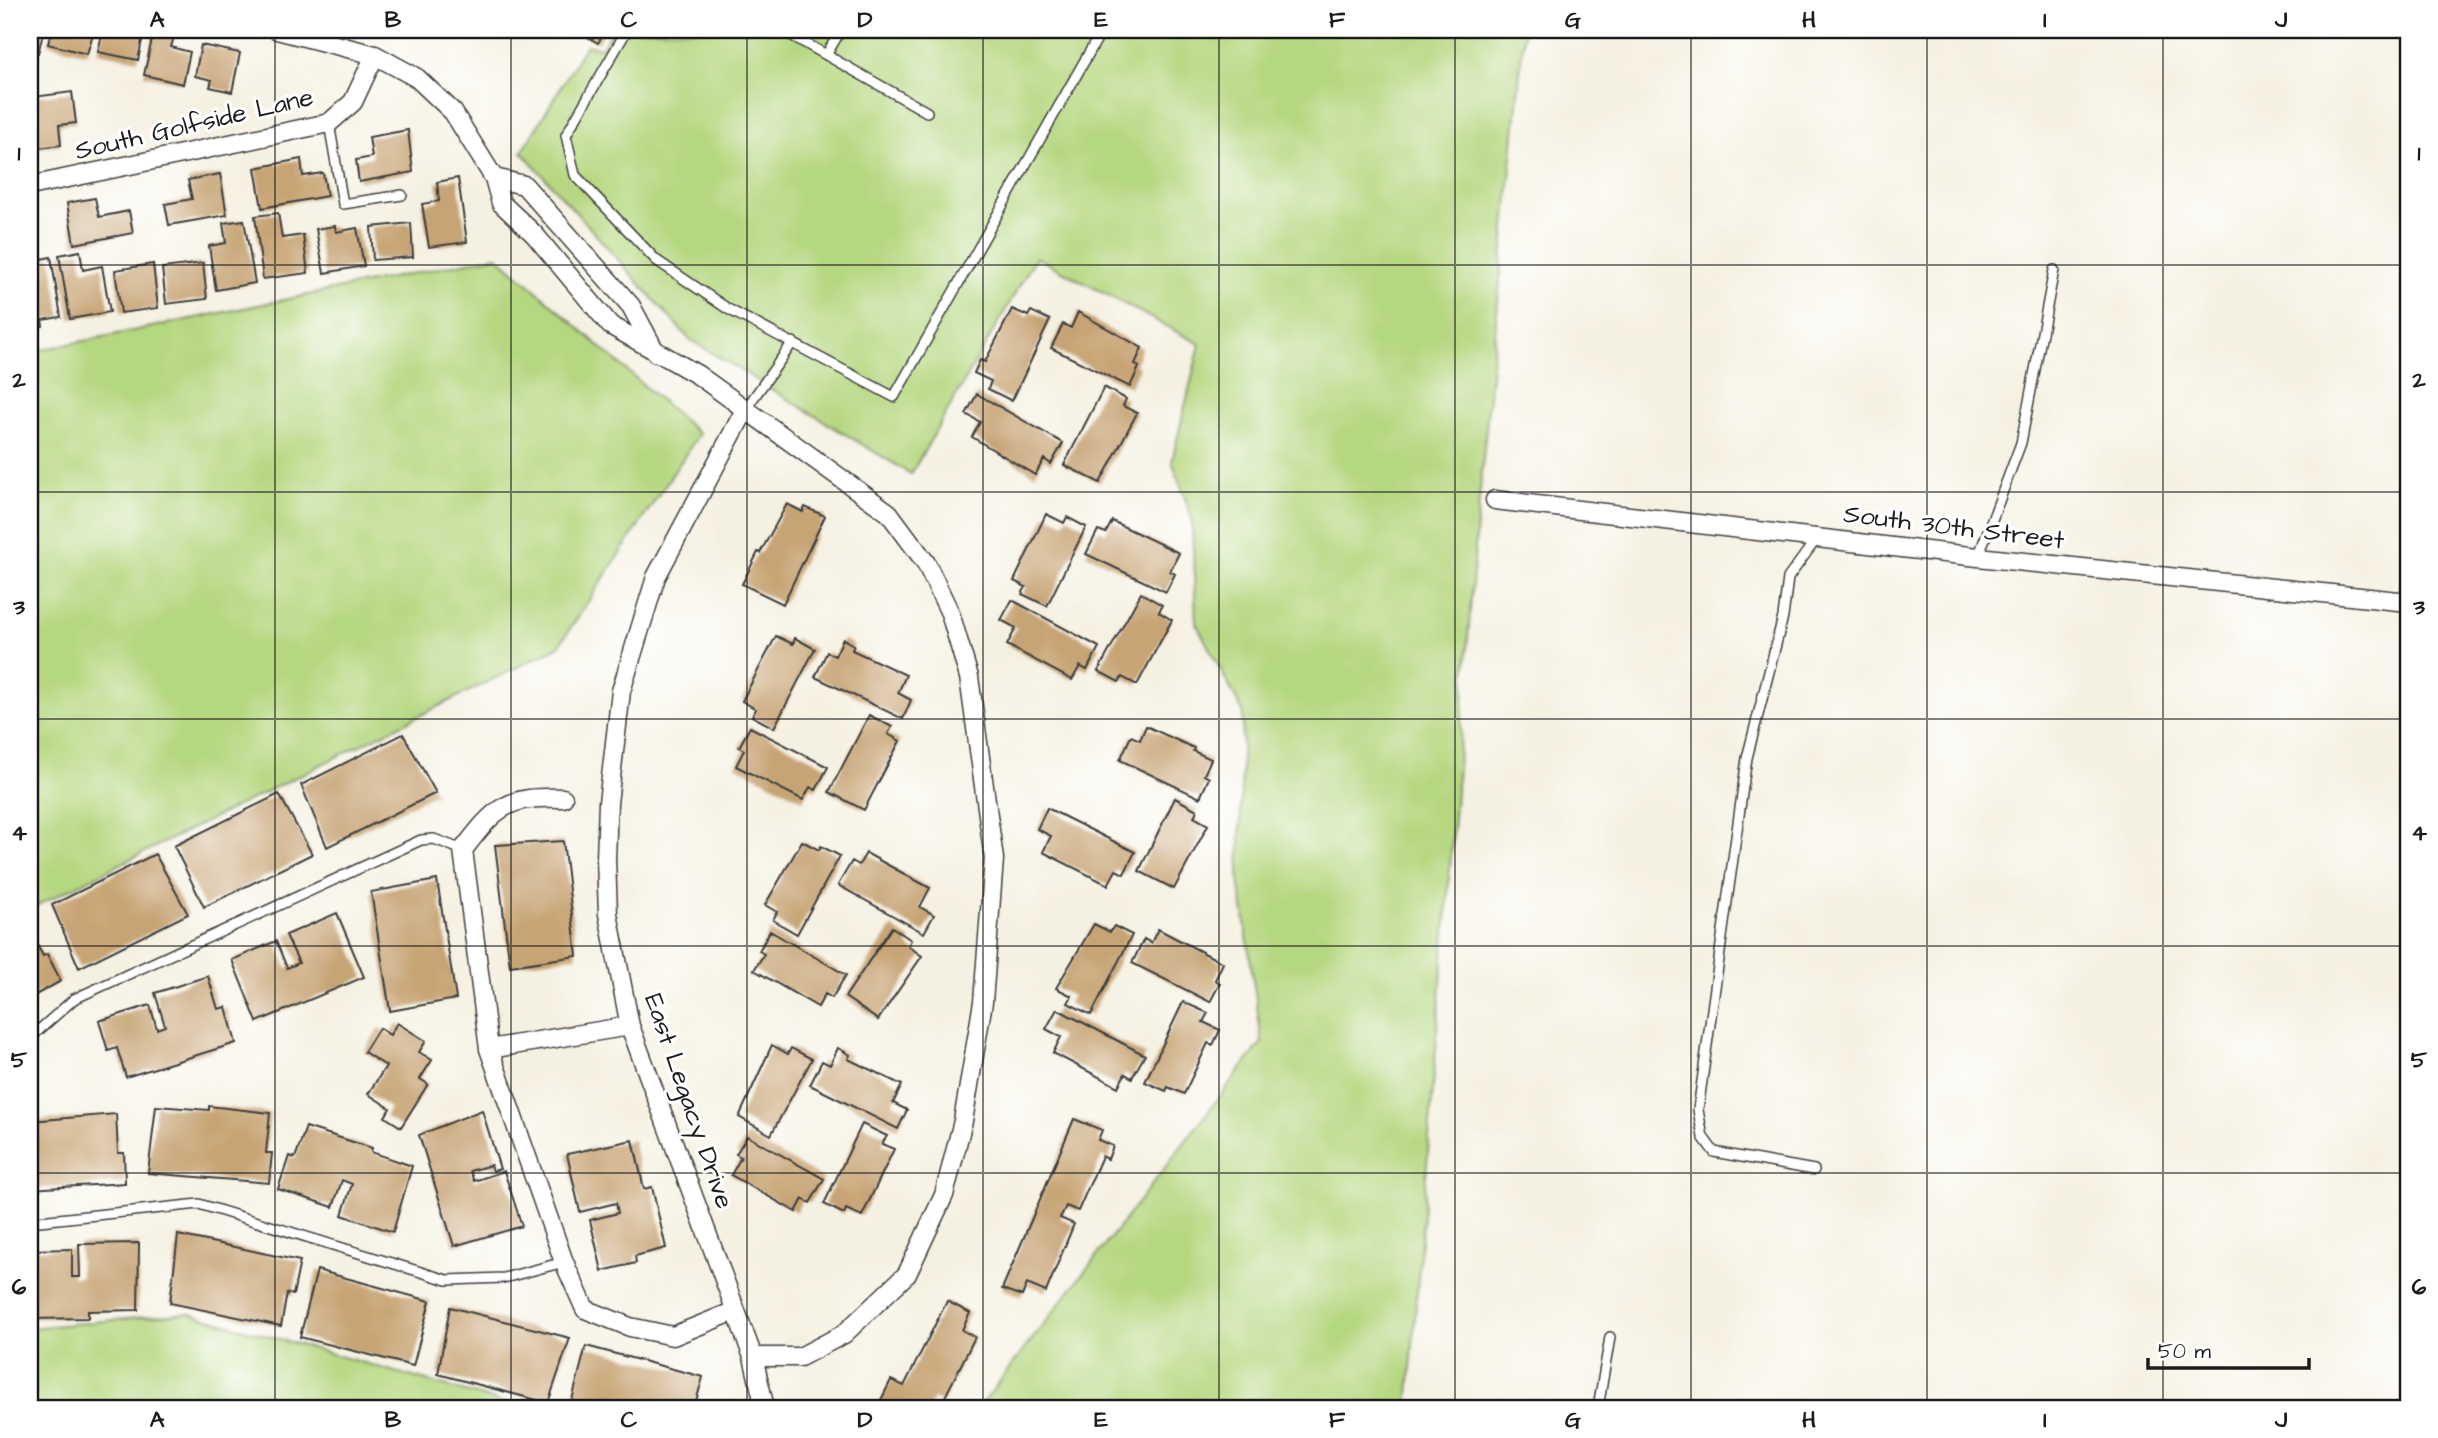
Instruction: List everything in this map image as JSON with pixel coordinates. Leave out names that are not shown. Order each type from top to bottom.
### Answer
[{"type":"street","points":[[277,30],[375,55],[416,78],[453,112],[494,178],[501,203],[534,234],[610,325],[698,375],[889,513],[926,563],[950,613],[969,677],[993,859],[983,1002],[963,1121],[944,1195],[907,1274],[844,1334],[800,1357],[753,1357]]},
{"type":"street","name":"South Golfside Lane","points":[[30,186],[329,123],[354,102],[375,55]]},
{"type":"street","points":[[494,178],[524,185],[631,306],[656,353]]},
{"type":"street","points":[[569,276],[589,256]]},
{"type":"street","name":"East Legacy Drive","points":[[746,410],[656,577],[621,691],[608,803],[606,859],[608,914],[630,1026],[753,1357],[765,1408]]},
{"type":"street","name":"South 30th Street","points":[[1494,500],[1978,557],[2408,602]]},
{"type":"street","points":[[563,798],[530,796],[491,813],[463,850],[489,1049],[564,1262],[585,1309],[630,1327],[673,1336],[735,1311]]},
{"type":"street","points":[[489,1049],[630,1026]]},
{"type":"lane","points":[[626,30],[566,135],[575,174],[656,260],[728,309],[894,397],[1102,30]]},
{"type":"lane","points":[[782,30],[927,112]]},
{"type":"lane","points":[[826,55],[841,30]]},
{"type":"lane","points":[[1171,30],[1178,33],[1186,30]]},
{"type":"lane","points":[[329,123],[344,204],[402,195]]},
{"type":"lane","points":[[1978,557],[2021,443],[2054,270]]},
{"type":"lane","points":[[746,410],[793,342]]},
{"type":"lane","points":[[1814,1170],[1714,1152],[1703,1137],[1698,1110],[1747,758],[1783,617],[1788,578],[1817,538]]},
{"type":"lane","points":[[30,1038],[74,999],[85,993],[421,839],[434,839],[463,850]]},
{"type":"lane","points":[[30,1222],[199,1205],[447,1280],[504,1278],[564,1262]]},
{"type":"lane","points":[[1598,1408],[1609,1337]]},
{"type":"green space","points":[[612,30],[1524,30],[1477,522],[1408,1408],[979,1408],[1262,1042],[1239,879],[1243,712],[1196,623],[1192,518],[1172,461],[1200,344],[1036,257],[911,474],[689,339],[522,152],[586,45],[602,48]]},
{"type":"green space","points":[[497,256],[699,434],[558,647],[30,909],[30,352]]},
{"type":"green space","points":[[188,1313],[522,1408],[30,1408],[30,1328]]},
{"type":"building","points":[[30,30],[44,30],[38,53],[30,51]]},
{"type":"building","points":[[52,30],[94,30],[87,54],[48,44]]},
{"type":"building","points":[[103,30],[144,30],[138,60],[98,52]]},
{"type":"building","points":[[154,30],[176,30],[171,47],[190,52],[183,84],[144,75]]},
{"type":"building","points":[[575,30],[606,30],[598,43]]},
{"type":"building","points":[[201,45],[240,53],[232,92],[210,87],[212,80],[195,76]]},
{"type":"building","points":[[72,92],[76,123],[59,125],[61,145],[39,148],[33,97]]},
{"type":"building","points":[[408,130],[413,172],[359,182],[356,160],[372,157],[369,137]]},
{"type":"building","points":[[301,159],[303,176],[323,173],[327,196],[262,208],[255,168]]},
{"type":"building","points":[[220,174],[227,215],[169,225],[165,204],[192,199],[188,180]]},
{"type":"building","points":[[458,178],[467,242],[429,247],[422,204],[439,201],[437,182]]},
{"type":"building","points":[[95,198],[99,217],[129,211],[133,233],[74,244],[67,203]]},
{"type":"building","points":[[278,213],[282,238],[303,235],[308,273],[263,279],[255,216]]},
{"type":"building","points":[[244,220],[255,283],[216,290],[209,246],[226,243],[223,223]]},
{"type":"building","points":[[411,223],[413,257],[373,260],[371,227]]},
{"type":"building","points":[[335,226],[336,232],[357,228],[364,266],[324,273],[316,229]]},
{"type":"building","points":[[30,229],[35,253],[30,254]]},
{"type":"building","points":[[80,251],[83,270],[102,266],[110,312],[70,319],[59,255]]},
{"type":"building","points":[[51,257],[61,317],[42,320],[43,326],[30,328],[30,287],[34,286],[30,261]]},
{"type":"building","points":[[203,263],[207,299],[166,304],[162,268]]},
{"type":"building","points":[[153,264],[158,308],[121,313],[115,270]]},
{"type":"building","points":[[1012,309],[1028,316],[1031,311],[1050,320],[1012,401],[988,389],[991,381],[974,373],[980,360],[985,362]]},
{"type":"building","points":[[1078,312],[1142,348],[1135,364],[1139,367],[1130,387],[1051,348],[1063,324],[1071,328]]},
{"type":"building","points":[[1104,387],[1126,399],[1123,406],[1137,413],[1100,483],[1064,465]]},
{"type":"building","points":[[977,394],[1063,443],[1051,464],[1044,459],[1035,475],[972,437],[980,422],[966,414]]},
{"type":"building","points":[[787,504],[803,512],[805,507],[825,516],[783,604],[742,584]]},
{"type":"building","points":[[1046,514],[1064,523],[1067,517],[1086,527],[1047,606],[1022,594],[1026,587],[1014,581]]},
{"type":"building","points":[[1112,521],[1179,553],[1170,571],[1175,574],[1166,592],[1086,554],[1098,530],[1106,533]]},
{"type":"building","points":[[1141,593],[1162,605],[1159,612],[1172,620],[1137,685],[1122,677],[1119,682],[1098,671]]},
{"type":"building","points":[[1012,600],[1099,647],[1087,670],[1080,666],[1072,680],[1007,645],[1016,628],[1001,620]]},
{"type":"building","points":[[776,636],[793,644],[795,638],[815,649],[774,728],[752,716],[756,709],[742,701]]},
{"type":"building","points":[[843,639],[854,645],[852,650],[906,675],[898,693],[911,700],[903,719],[815,677],[827,652],[835,656]]},
{"type":"building","points":[[869,715],[892,727],[888,734],[900,741],[864,810],[829,792]]},
{"type":"building","points":[[1146,726],[1194,748],[1193,751],[1211,759],[1204,775],[1209,778],[1200,798],[1120,760],[1131,736],[1140,740]]},
{"type":"building","points":[[750,727],[828,767],[816,790],[810,787],[803,800],[736,766],[744,750],[739,747]]},
{"type":"building","points":[[403,734],[436,793],[327,847],[301,785]]},
{"type":"building","points":[[279,794],[312,854],[204,907],[174,846]]},
{"type":"building","points":[[1175,798],[1197,810],[1194,817],[1208,825],[1174,889],[1139,871]]},
{"type":"building","points":[[1047,808],[1135,852],[1124,874],[1116,870],[1108,885],[1043,852],[1051,836],[1037,829]]},
{"type":"building","points":[[563,841],[577,956],[510,966],[495,845]]},
{"type":"building","points":[[802,841],[819,850],[821,846],[840,856],[797,934],[773,920],[777,912],[765,905]]},
{"type":"building","points":[[866,853],[930,888],[920,907],[934,915],[924,933],[838,885],[852,861],[859,865]]},
{"type":"building","points":[[155,854],[188,914],[79,968],[52,905]]},
{"type":"building","points":[[437,880],[456,999],[390,1011],[371,892]]},
{"type":"building","points":[[337,913],[364,977],[257,1022],[232,960],[276,941],[287,968],[299,963],[286,935]]},
{"type":"building","points":[[1094,924],[1110,932],[1114,926],[1132,935],[1091,1015],[1068,1003],[1072,996],[1056,988]]},
{"type":"building","points":[[892,927],[911,940],[908,946],[922,956],[878,1020],[845,997]]},
{"type":"building","points":[[1158,929],[1223,963],[1215,980],[1220,983],[1210,1002],[1132,963],[1144,939],[1151,943]]},
{"type":"building","points":[[770,931],[846,975],[832,998],[825,994],[818,1007],[754,970],[764,954],[759,951]]},
{"type":"building","points":[[30,932],[43,956],[47,954],[61,981],[30,998]]},
{"type":"building","points":[[208,976],[218,1009],[226,1007],[236,1043],[126,1077],[117,1048],[108,1051],[99,1021],[150,1005],[157,1029],[165,1026],[155,993]]},
{"type":"building","points":[[1183,1002],[1208,1013],[1203,1022],[1220,1030],[1213,1045],[1208,1043],[1184,1094],[1168,1087],[1166,1091],[1145,1082]]},
{"type":"building","points":[[1057,1009],[1145,1055],[1132,1078],[1125,1074],[1118,1087],[1053,1053],[1061,1037],[1046,1029]]},
{"type":"building","points":[[397,1023],[426,1041],[419,1052],[432,1060],[420,1079],[428,1084],[401,1127],[385,1117],[390,1108],[368,1094],[386,1066],[364,1052],[379,1028],[390,1035]]},
{"type":"building","points":[[772,1045],[788,1054],[791,1048],[812,1059],[771,1135],[739,1117]]},
{"type":"building","points":[[838,1048],[850,1055],[848,1059],[902,1085],[893,1103],[907,1110],[898,1129],[810,1085],[822,1061],[830,1065]]},
{"type":"building","points":[[156,1106],[209,1110],[209,1106],[270,1113],[266,1153],[272,1153],[269,1183],[148,1173]]},
{"type":"building","points":[[482,1110],[500,1169],[493,1171],[491,1165],[470,1171],[474,1181],[504,1171],[522,1226],[454,1246],[419,1135]]},
{"type":"building","points":[[116,1114],[118,1153],[124,1153],[125,1183],[30,1189],[30,1121]]},
{"type":"building","points":[[1074,1119],[1102,1130],[1098,1140],[1113,1146],[1108,1159],[1102,1156],[1078,1211],[1066,1206],[1060,1218],[1074,1224],[1046,1292],[1027,1284],[1022,1296],[1002,1289]]},
{"type":"building","points":[[862,1124],[887,1136],[882,1144],[894,1149],[862,1216],[846,1209],[844,1214],[824,1204]]},
{"type":"building","points":[[306,1127],[372,1148],[371,1152],[412,1166],[393,1232],[342,1215],[352,1184],[342,1180],[333,1207],[278,1189],[289,1156],[295,1158]]},
{"type":"building","points":[[747,1136],[824,1179],[810,1203],[803,1199],[796,1212],[731,1175],[741,1157],[736,1154]]},
{"type":"building","points":[[633,1140],[644,1189],[652,1187],[666,1248],[635,1256],[636,1263],[602,1271],[590,1220],[618,1213],[616,1203],[580,1212],[567,1154]]},
{"type":"building","points":[[178,1235],[300,1261],[293,1295],[287,1293],[281,1326],[170,1303]]},
{"type":"building","points":[[139,1243],[138,1310],[88,1311],[88,1318],[30,1319],[30,1250],[72,1249],[72,1277],[80,1277],[79,1244]]},
{"type":"building","points":[[317,1270],[430,1301],[413,1366],[300,1337]]},
{"type":"building","points":[[947,1301],[970,1313],[962,1330],[975,1337],[942,1403],[933,1399],[929,1408],[877,1408],[891,1380],[904,1386]]},
{"type":"building","points":[[450,1307],[570,1338],[548,1403],[438,1374]]},
{"type":"building","points":[[586,1346],[703,1377],[694,1408],[570,1408]]}]
